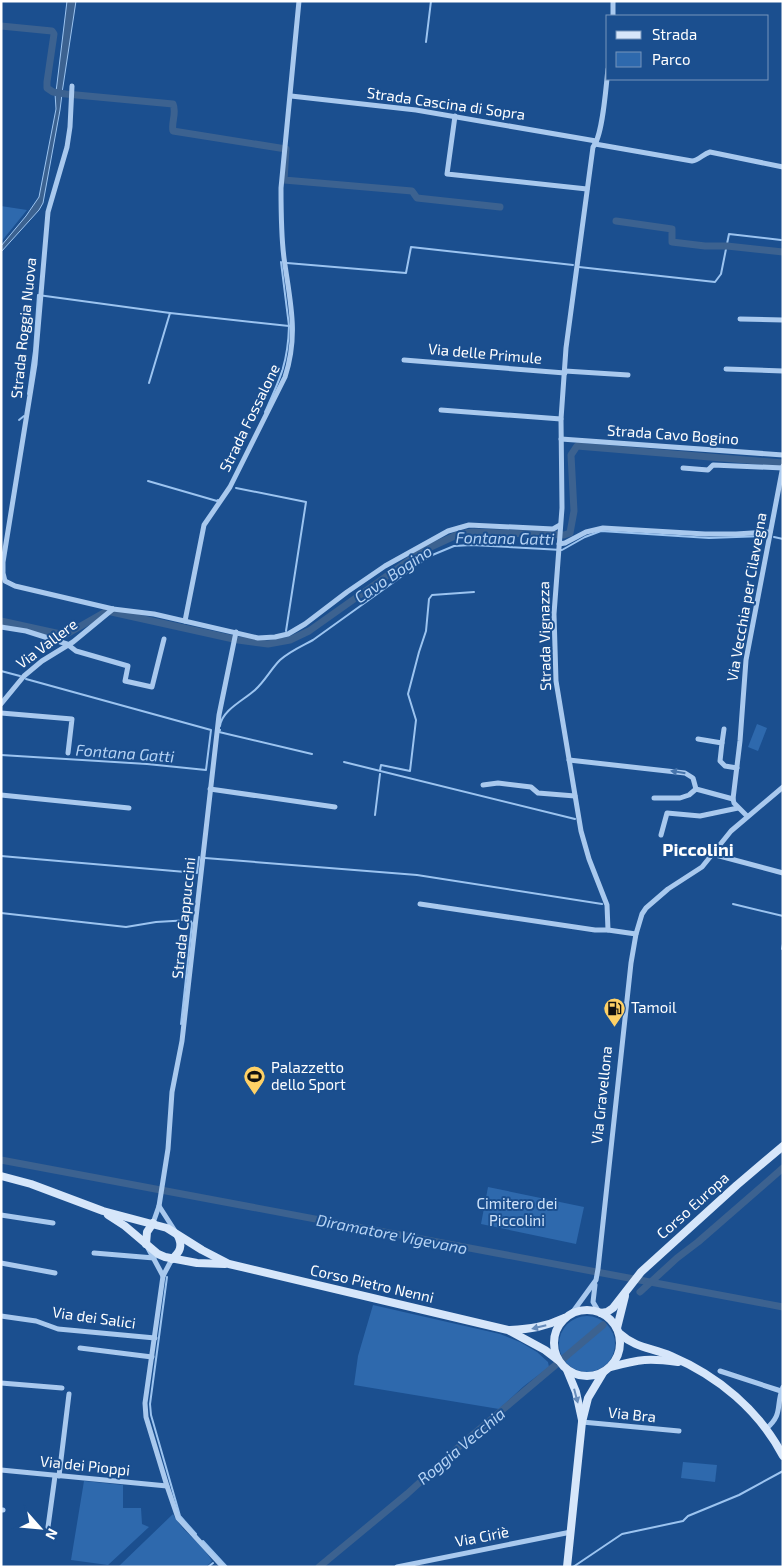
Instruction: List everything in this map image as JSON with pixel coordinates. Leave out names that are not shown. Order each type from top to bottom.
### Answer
[{"type":"main road","name":"Corso Europa","points":[[600,1312],[613,1308],[641,1272],[783,1146]]},
{"type":"main road","name":"Corso Pietro Nenni","points":[[1,1176],[31,1184],[102,1211],[167,1228],[229,1264]]},
{"type":"main road","name":"Corso Pietro Nenni","points":[[102,1211],[125,1226],[158,1254],[172,1259],[229,1264],[508,1330],[545,1350],[561,1364]]},
{"type":"main road","points":[[146,1244],[147,1232],[153,1223]]},
{"type":"main road","points":[[172,1259],[180,1251],[181,1246],[178,1236]]},
{"type":"main road","points":[[567,1567],[582,1422],[588,1398],[603,1373],[611,1366],[620,1351],[618,1330],[620,1313],[627,1290]]},
{"type":"main road","points":[[582,1422],[576,1392],[555,1353],[554,1336],[557,1328],[570,1315],[585,1310],[600,1312],[608,1317],[629,1342],[671,1356],[716,1380],[751,1410],[783,1456]]},
{"type":"main road","name":"Corso Pietro Nenni","points":[[508,1330],[534,1329],[551,1324],[570,1315]]},
{"type":"main road","points":[[611,1366],[639,1359],[654,1358],[685,1363]]},
{"type":"main road","points":[[561,1364],[581,1376],[596,1376],[603,1373]]},
{"type":"street","name":"Strada Fossalone","points":[[185,621],[204,524],[230,487],[286,377],[291,360],[294,323],[280,215],[282,166],[291,96],[299,1]]},
{"type":"street","points":[[613,15],[614,1]]},
{"type":"street","name":"Strada Vignazza","points":[[607,80],[601,122],[596,142],[592,147],[568,336],[561,419],[562,508],[554,614],[556,681],[580,831],[607,905],[608,930]]},
{"type":"street","name":"Strada Roggia Nuova","points":[[71,92],[70,127],[67,147],[48,212],[35,364],[3,562],[3,577],[15,586],[113,609]]},
{"type":"street","name":"Strada Cascina di Sopra","points":[[291,96],[455,116],[692,161],[697,160],[704,153],[710,152],[783,166]]},
{"type":"street","points":[[455,116],[447,174],[587,190]]},
{"type":"street","points":[[740,319],[783,320]]},
{"type":"street","name":"Via delle Primule","points":[[404,360],[628,376]]},
{"type":"street","points":[[726,369],[783,371]]},
{"type":"street","points":[[441,410],[561,419]]},
{"type":"street","name":"Strada Cavo Bogino","points":[[561,439],[783,455]]},
{"type":"street","points":[[683,468],[708,470],[713,465],[783,468]]},
{"type":"street","name":"Via Vecchia per Cilavegna","points":[[733,799],[746,660],[783,468]]},
{"type":"street","points":[[113,609],[126,609],[258,638],[275,637],[288,634],[305,624],[384,566],[448,531],[469,525],[553,529],[560,525]]},
{"type":"street","points":[[559,548],[586,532],[603,528],[705,534],[770,532]]},
{"type":"street","name":"Via Vallere","points":[[1,704],[24,676],[113,609]]},
{"type":"street","points":[[1,627],[26,631],[67,644],[76,651],[128,666],[125,681],[152,687],[164,639]]},
{"type":"street","name":"Strada Cappuccini","points":[[153,1223],[160,1206],[168,1149],[172,1092],[182,1041],[219,715],[236,633]]},
{"type":"street","points":[[1,713],[72,719],[68,753]]},
{"type":"street","points":[[724,729],[720,761],[725,766],[737,768]]},
{"type":"street","points":[[698,740],[722,743]]},
{"type":"street","points":[[569,760],[685,773],[693,778],[696,788]]},
{"type":"street","points":[[483,785],[498,783],[531,787],[538,793],[575,796]]},
{"type":"street","name":"Via Gravellona","points":[[570,1315],[596,1280],[598,1269],[636,934],[642,914],[651,902],[702,867],[731,830],[783,787]]},
{"type":"street","points":[[654,798],[680,798],[689,795],[696,788]]},
{"type":"street","points":[[696,788],[733,799],[738,808],[747,816]]},
{"type":"street","points":[[210,789],[335,807]]},
{"type":"street","points":[[1,795],[129,808]]},
{"type":"street","points":[[661,835],[667,812],[700,816],[738,808]]},
{"type":"street","points":[[712,854],[783,873]]},
{"type":"street","points":[[420,904],[595,930],[636,934]]},
{"type":"street","points":[[160,1206],[178,1236]]},
{"type":"street","points":[[1,1215],[54,1222]]},
{"type":"street","points":[[146,1244],[163,1276]]},
{"type":"street","points":[[94,1253],[154,1258]]},
{"type":"street","points":[[172,1259],[163,1276],[145,1403],[146,1416],[178,1518],[223,1567]]},
{"type":"street","points":[[1,1263],[55,1272]]},
{"type":"street","points":[[596,1280],[593,1302],[600,1312]]},
{"type":"street","name":"Via dei Salici","points":[[1,1316],[36,1322],[58,1329],[155,1338]]},
{"type":"street","points":[[80,1348],[152,1357]]},
{"type":"street","points":[[720,1371],[782,1389],[779,1416],[776,1422],[766,1429]]},
{"type":"street","points":[[1,1383],[62,1388]]},
{"type":"street","points":[[48,1527],[69,1394]]},
{"type":"street","name":"Via Bra","points":[[582,1422],[679,1432]]},
{"type":"street","name":"Via dei Pioppi","points":[[1,1470],[167,1486]]},
{"type":"street","name":"Via Ciriè","points":[[397,1567],[572,1532]]},
{"type":"green space","points":[[1,206],[27,210],[1,242]]},
{"type":"green space","points":[[757,724],[767,728],[758,751],[748,747]]},
{"type":"green space","name":"Cimitero dei Piccolini","points":[[488,1187],[584,1207],[576,1244],[481,1224]]},
{"type":"green space","points":[[373,1305],[500,1334],[520,1342],[537,1352],[548,1362],[549,1367],[524,1386],[499,1409],[354,1385],[358,1356]]},
{"type":"green space","points":[[581,1316],[593,1316],[603,1320],[611,1328],[615,1344],[611,1360],[603,1368],[593,1372],[581,1372],[571,1368],[563,1360],[559,1350],[559,1338],[563,1328],[571,1320]]},
{"type":"green space","points":[[683,1462],[717,1465],[715,1482],[681,1478]]},
{"type":"green space","points":[[84,1481],[123,1485],[123,1508],[141,1508],[142,1524],[149,1527],[108,1565],[71,1560]]},
{"type":"green space","points":[[173,1514],[181,1526],[212,1561],[206,1567],[118,1567]]},
{"type":"shaded area","points":[[67,1],[76,1],[62,93],[56,92]]},
{"type":"shaded area","points":[[55,93],[62,94],[43,203],[39,210],[1,252],[1,246],[39,197],[56,109]]},
{"type":"waterway","points":[[426,42],[431,1]]},
{"type":"waterway","points":[[1,26],[52,31],[54,34],[47,88],[53,92],[173,104],[173,131],[286,149],[284,180],[412,191],[417,198],[500,207]]},
{"type":"waterway","points":[[616,221],[672,229],[672,242],[705,246],[725,246]]},
{"type":"waterway","points":[[579,267],[715,282],[721,274],[729,234],[781,240]]},
{"type":"waterway","points":[[727,246],[783,252]]},
{"type":"waterway","points":[[287,263],[406,273],[411,247],[573,265]]},
{"type":"waterway","points":[[149,383],[170,313],[289,326],[281,262]]},
{"type":"waterway","points":[[28,394],[34,351],[38,295],[170,313]]},
{"type":"waterway","points":[[265,412],[285,361],[289,326]]},
{"type":"waterway","points":[[19,420],[24,416]]},
{"type":"waterway","name":"Cavo Bogino","points":[[1,621],[65,635],[107,611],[238,640],[268,644],[290,640],[309,631],[422,551],[459,534],[473,532],[564,535],[570,533],[574,511],[571,455],[577,446],[783,463]]},
{"type":"waterway","points":[[148,481],[218,500]]},
{"type":"waterway","points":[[236,488],[306,502],[286,631]]},
{"type":"waterway","name":"Fontana Gatti","points":[[220,726],[229,710],[255,690],[284,657],[313,640],[430,556],[454,546],[472,545],[562,550],[585,537],[601,531],[709,538],[765,536]]},
{"type":"waterway","name":"Fontana Gatti","points":[[774,537],[783,539]]},
{"type":"waterway","points":[[380,770],[381,765],[410,771],[416,720],[408,694],[426,631],[429,599],[432,595],[474,592]]},
{"type":"waterway","points":[[1,671],[20,676]]},
{"type":"waterway","name":"Fontana Gatti","points":[[1,755],[147,764],[206,770],[211,730],[26,679]]},
{"type":"waterway","points":[[220,730],[219,732],[312,754]]},
{"type":"waterway","points":[[344,762],[575,819]]},
{"type":"waterway","points":[[375,815],[380,774]]},
{"type":"waterway","points":[[1,856],[197,873],[199,857]]},
{"type":"waterway","points":[[205,858],[417,875],[602,904]]},
{"type":"waterway","points":[[733,904],[783,916]]},
{"type":"waterway","points":[[1,913],[126,927],[156,922],[190,920],[192,923],[181,1024]]},
{"type":"waterway","points":[[782,949],[783,944]]},
{"type":"waterway","name":"Diramatore Vigevano","points":[[1,1160],[783,1307]]},
{"type":"waterway","name":"Roggia Vecchia","points":[[640,1292],[783,1168]]},
{"type":"waterway","points":[[167,1277],[150,1404],[151,1415],[180,1516],[196,1534]]},
{"type":"waterway","name":"Roggia Vecchia","points":[[319,1567],[407,1494],[462,1444],[603,1325]]},
{"type":"waterway","points":[[573,1567],[622,1534],[683,1521],[688,1516],[739,1495],[783,1471]]},
{"type":"waterway","points":[[203,1541],[227,1567]]},
{"type":"waterway","points":[[208,1567],[213,1563]]},
{"type":"place","name":"Tamoil","points":[[615,1027]]},
{"type":"place","name":"Palazzetto dello Sport","points":[[255,1096]]},
{"type":"district","name":"Piccolini","points":[[698,850]]}]
